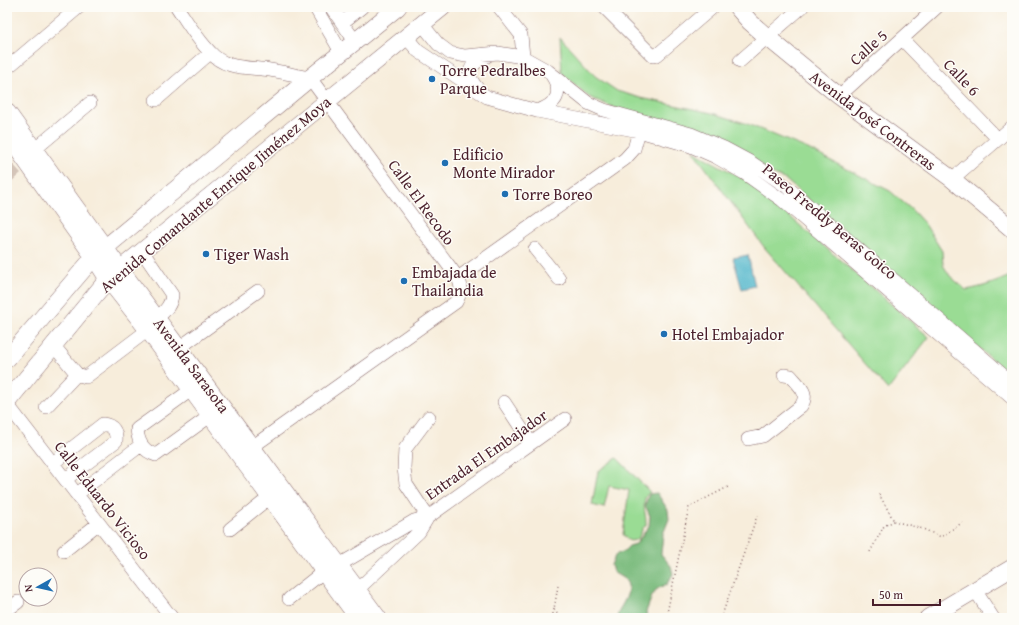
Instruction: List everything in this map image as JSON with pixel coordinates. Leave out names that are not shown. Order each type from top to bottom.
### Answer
[{"type":"main road","name":"Avenida Comandante Enrique Jiménez Moya","points":[[7,359],[100,253],[341,52],[398,7]]},
{"type":"main road","name":"Avenida Comandante Enrique Jiménez Moya","points":[[7,403],[53,345],[114,274],[443,7]]},
{"type":"main road","name":"Avenida José Contreras","points":[[737,7],[750,22],[767,37],[839,96],[952,179],[1011,228]]},
{"type":"main road","name":"Avenida Sarasota","points":[[7,112],[26,160]]},
{"type":"main road","name":"Avenida Sarasota","points":[[7,134],[100,253],[153,325],[191,390],[358,618]]},
{"type":"main road","name":"Avenida Sarasota","points":[[153,325],[179,348],[378,618]]},
{"type":"main road","points":[[928,618],[1012,568]]},
{"type":"street","points":[[7,68],[79,7]]},
{"type":"street","points":[[177,7],[210,53],[219,60],[231,65],[250,69],[269,70],[310,78]]},
{"type":"street","points":[[315,7],[341,52]]},
{"type":"street","points":[[331,7],[355,41]]},
{"type":"street","points":[[342,23],[362,7]]},
{"type":"street","points":[[499,7],[521,35],[523,57]]},
{"type":"street","points":[[604,7],[653,56],[655,56],[713,7]]},
{"type":"street","points":[[740,61],[802,7]]},
{"type":"street","name":"Calle 5","points":[[839,96],[937,7]]},
{"type":"street","name":"Paseo Freddy Beras Goico","points":[[422,24],[438,44],[450,54],[466,56],[498,53],[523,57],[548,71],[588,103],[604,110],[691,134],[724,148],[752,163],[787,187],[968,352],[1012,398]]},
{"type":"street","name":"Paseo Freddy Beras Goico","points":[[406,37],[418,51],[487,98],[537,111],[639,131],[691,146],[716,157],[744,173],[782,200],[968,352],[1012,383]]},
{"type":"street","name":"Calle 6","points":[[902,39],[998,139]]},
{"type":"street","points":[[156,100],[210,53]]},
{"type":"street","points":[[487,98],[472,81],[470,69],[476,61],[498,53]]},
{"type":"street","points":[[537,111],[552,104],[557,94],[556,83],[548,71]]},
{"type":"street","name":"Calle El Recodo","points":[[310,78],[458,278]]},
{"type":"street","points":[[26,160],[90,103]]},
{"type":"street","points":[[952,179],[1012,127]]},
{"type":"street","points":[[252,447],[456,302],[462,292],[458,278],[625,159],[634,149],[639,131]]},
{"type":"street","points":[[535,249],[559,279]]},
{"type":"street","points":[[53,345],[77,374],[86,377],[153,325],[169,306],[172,301],[172,295],[142,251]]},
{"type":"street","points":[[179,348],[258,291]]},
{"type":"street","points":[[46,407],[77,374]]},
{"type":"street","points":[[748,439],[758,438],[767,434],[804,401],[805,396],[803,391],[791,376],[784,375]]},
{"type":"street","points":[[191,390],[137,429],[137,437],[141,445],[150,453],[156,455],[210,416]]},
{"type":"street","points":[[504,402],[531,443]]},
{"type":"street","name":"Calle Eduardo Vicioso","points":[[7,403],[172,618]]},
{"type":"street","points":[[428,517],[406,484],[404,468],[405,450],[429,417]]},
{"type":"street","name":"Entrada El Embajador","points":[[339,565],[414,521],[428,517],[564,419]]},
{"type":"street","points":[[52,463],[103,424],[114,429],[116,433],[116,441],[66,479]]},
{"type":"street","points":[[77,494],[141,445]]},
{"type":"street","points":[[230,529],[270,497]]},
{"type":"street","name":"Entrada El Embajador","points":[[358,590],[419,532],[428,517]]},
{"type":"street","points":[[64,551],[99,523]]},
{"type":"street","points":[[289,599],[333,571],[339,565]]},
{"type":"street","points":[[342,596],[350,595],[358,590]]},
{"type":"street","points":[[975,590],[992,618]]},
{"type":"street","points":[[7,610],[18,602]]},
{"type":"path","points":[[666,618],[689,507],[730,486]]},
{"type":"path","points":[[879,494],[894,521]]},
{"type":"path","points":[[721,618],[757,516]]},
{"type":"path","points":[[870,552],[884,526],[894,521],[923,529],[941,537],[963,522]]},
{"type":"path","points":[[552,618],[558,586]]},
{"type":"path","points":[[554,609],[560,618]]},
{"type":"green space","points":[[560,37],[595,76],[617,91],[641,98],[712,113],[745,123],[808,149],[890,191],[911,209],[925,224],[942,251],[943,265],[950,276],[966,290],[990,284],[1012,275],[1012,377],[786,180],[589,97],[562,73]]},
{"type":"green space","points":[[693,151],[751,183],[929,337],[888,390],[764,247]]},
{"type":"green space","points":[[617,458],[650,492],[644,503],[646,525],[638,539],[633,541],[626,539],[623,534],[629,490],[609,486],[604,508],[592,505],[598,471]]},
{"type":"green space","points":[[657,493],[668,510],[669,519],[663,534],[661,554],[671,566],[673,574],[667,584],[657,589],[652,596],[646,612],[647,618],[617,618],[627,595],[628,586],[625,580],[613,572],[611,565],[616,554],[623,552],[629,546],[636,544],[649,526],[650,516],[645,505],[649,494]]},
{"type":"water","points":[[748,255],[755,286],[742,289],[733,258]]},
{"type":"tunnel","points":[[7,177],[18,167]]},
{"type":"place","name":"Torre Pedralbes Parque","points":[[432,79]]},
{"type":"place","name":"Edificio Monte Mirador","points":[[445,163]]},
{"type":"place","name":"Torre Boreo","points":[[505,194]]},
{"type":"place","name":"Tiger Wash","points":[[206,254]]},
{"type":"place","name":"Embajada de Thailandia","points":[[404,281]]},
{"type":"place","name":"Hotel Embajador","points":[[664,334]]}]
